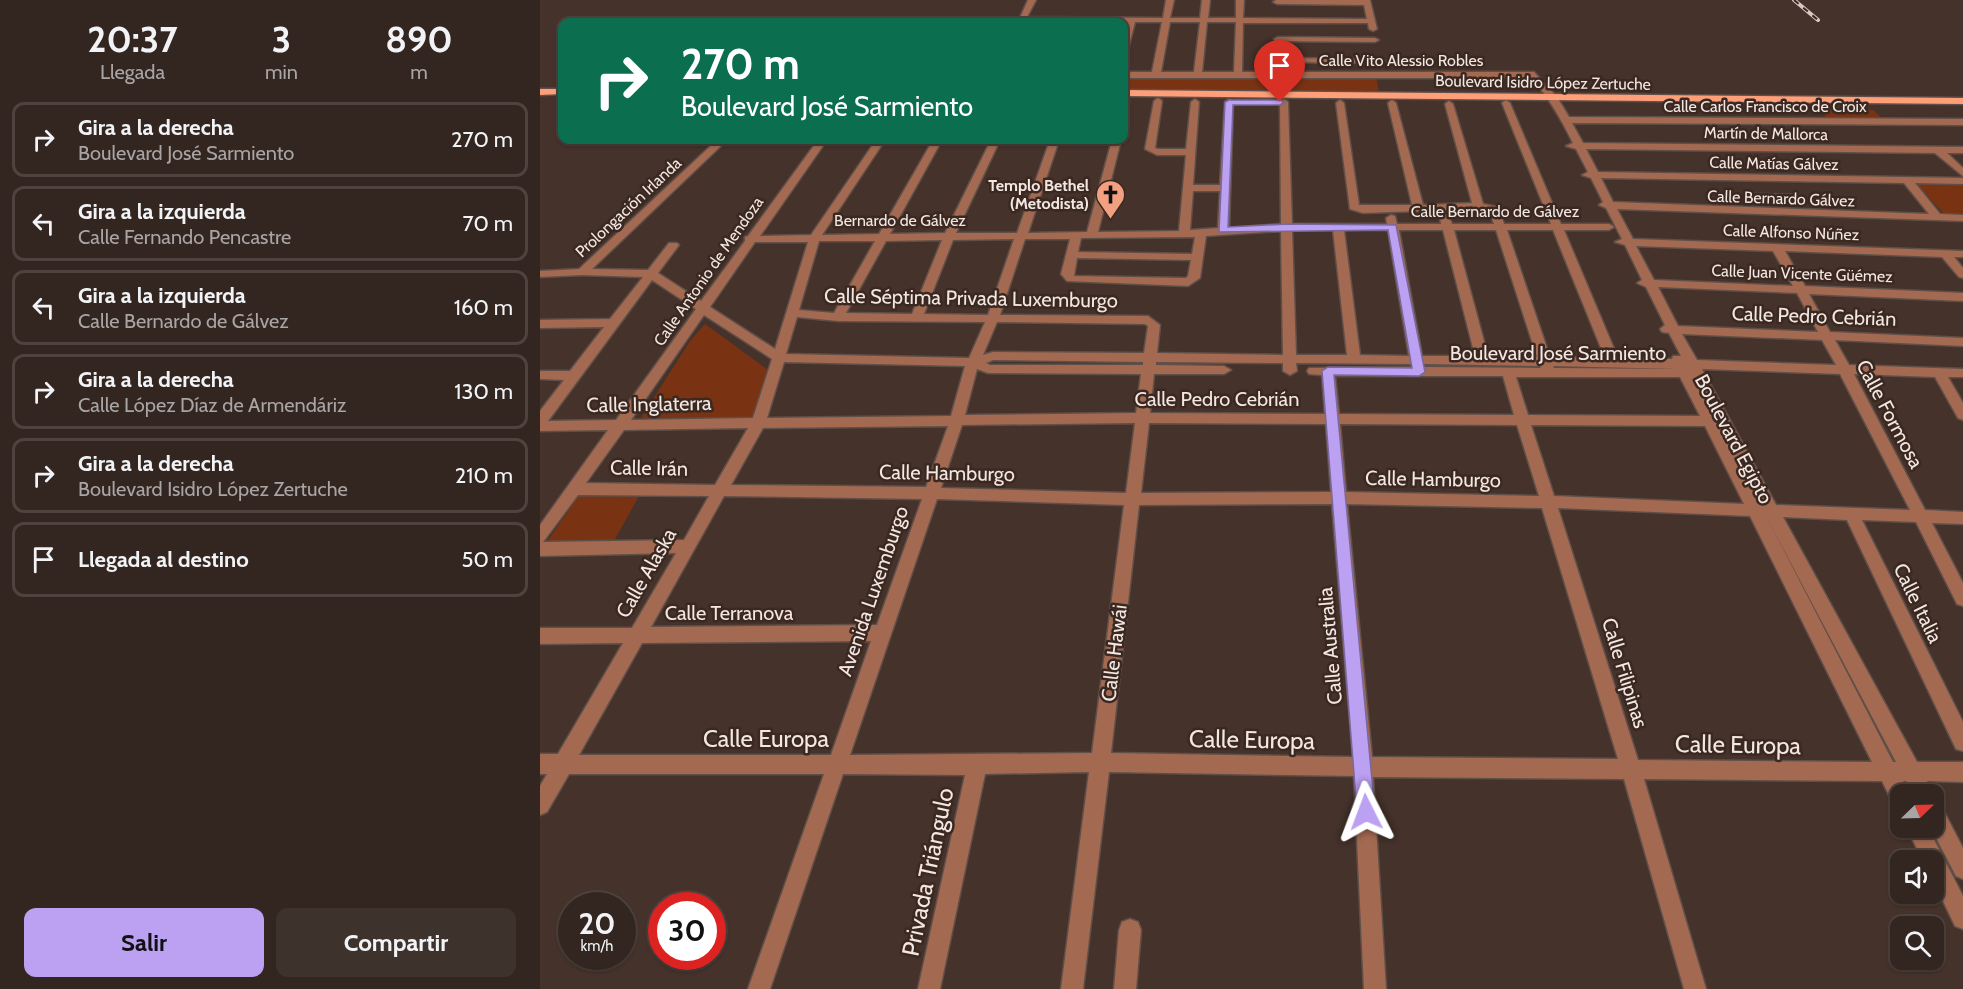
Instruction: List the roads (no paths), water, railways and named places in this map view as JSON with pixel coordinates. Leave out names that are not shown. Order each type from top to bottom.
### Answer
[{"type":"main road","points":[[540,92],[558,92]]},
{"type":"main road","points":[[540,98],[558,98]]},
{"type":"main road","name":"Boulevard Isidro López Zertuche","points":[[1128,101],[1549,98],[1963,100]]},
{"type":"main road","name":"Boulevard Isidro López Zertuche","points":[[1128,101],[1340,103],[1390,99],[1449,104],[1506,104],[1549,98],[1963,105]]},
{"type":"street","points":[[1023,18],[1032,0]]},
{"type":"street","points":[[1156,75],[1170,0]]},
{"type":"street","points":[[1198,75],[1206,0]]},
{"type":"street","points":[[1238,75],[1240,0]]},
{"type":"street","points":[[1278,75],[1277,1],[1366,1],[1418,207]]},
{"type":"street","points":[[1128,20],[1203,18],[1371,21]]},
{"type":"street","points":[[1128,34],[1132,20]]},
{"type":"street","points":[[1278,39],[1375,40]]},
{"type":"street","points":[[1278,60],[1381,61]]},
{"type":"street","name":"Calle Vito Alessio Robles","points":[[1128,75],[1534,75]]},
{"type":"street","name":"Boulevard Egipto","points":[[1534,75],[1566,120],[1574,146]]},
{"type":"street","name":"Boulevard Egipto","points":[[1549,98],[1668,330],[1737,448],[1894,784]]},
{"type":"street","points":[[1158,101],[1150,149],[1156,152],[1190,152]]},
{"type":"street","points":[[1184,234],[1195,102]]},
{"type":"street","points":[[1223,230],[1229,102]]},
{"type":"street","points":[[1284,102],[1289,366]]},
{"type":"street","points":[[1340,103],[1354,207],[1363,210],[1483,206],[1494,209],[1548,367]]},
{"type":"street","points":[[1449,104],[1483,206]]},
{"type":"street","points":[[1506,104],[1555,227],[1613,362]]},
{"type":"street","name":"Calle Carlos Francisco de Croix","points":[[1566,120],[1963,122]]},
{"type":"street","name":"Prolongación Irlanda","points":[[582,272],[718,144]]},
{"type":"street","name":"Calle Antonio de Mendoza","points":[[540,537],[623,423],[749,239],[819,144]]},
{"type":"street","name":"Calle Alaska","points":[[540,805],[759,422],[794,313],[815,237],[877,144]]},
{"type":"street","points":[[838,317],[935,144]]},
{"type":"street","points":[[917,318],[950,236],[993,144]]},
{"type":"street","name":"Avenida Luxemburgo","points":[[759,989],[957,419],[974,362],[992,320],[1053,144]]},
{"type":"street","points":[[1092,234],[1115,144]]},
{"type":"street","name":"Martín de Mallorca","points":[[1574,146],[1963,150]]},
{"type":"street","points":[[1938,150],[1963,173]]},
{"type":"street","name":"Calle Matías Gálvez","points":[[1589,175],[1963,181]]},
{"type":"street","points":[[1906,179],[1938,218]]},
{"type":"street","points":[[1187,188],[1225,188]]},
{"type":"street","points":[[1752,197],[1797,198]]},
{"type":"street","points":[[1778,198],[1787,213]]},
{"type":"street","name":"Boulevard Egipto","points":[[1604,205],[1609,227],[1623,242]]},
{"type":"street","name":"Calle Bernardo Gálvez","points":[[1604,205],[1963,218]]},
{"type":"street","points":[[1440,207],[1448,227],[1483,361]]},
{"type":"street","points":[[1389,209],[1418,367]]},
{"type":"street","points":[[1338,226],[1354,361]]},
{"type":"street","name":"Calle Bernardo de Gálvez","points":[[1021,236],[1184,234],[1223,230],[1338,226],[1609,227]]},
{"type":"street","points":[[1077,234],[1067,274],[1071,279],[1188,282],[1194,278],[1200,233]]},
{"type":"street","name":"Bernardo de Gálvez","points":[[749,239],[1021,236]]},
{"type":"street","name":"Calle Alfonso Núñez","points":[[1623,242],[1963,254]]},
{"type":"street","points":[[540,421],[673,245]]},
{"type":"street","name":"Calle Formosa","points":[[1778,249],[1847,374],[1963,599]]},
{"type":"street","points":[[1946,254],[1963,275]]},
{"type":"street","points":[[1072,255],[1196,258]]},
{"type":"street","points":[[540,274],[582,272],[651,274],[779,358]]},
{"type":"street","name":"Calle Juan Vicente Güémez","points":[[1645,283],[1963,297]]},
{"type":"street","name":"Calle Séptima Privada Luxemburgo","points":[[794,313],[838,317],[1148,320]]},
{"type":"street","name":"Calle Hawái","points":[[1072,989],[1155,327],[1148,320]]},
{"type":"street","points":[[540,324],[612,323]]},
{"type":"street","name":"Calle Pedro Cebrián","points":[[1668,330],[1963,342]]},
{"type":"street","name":"Boulevard José Sarmiento","points":[[779,358],[974,362],[988,369],[1150,364],[1289,366],[1354,361],[1508,372],[1613,362],[1689,368]]},
{"type":"street","name":"Boulevard José Sarmiento","points":[[1289,366],[1328,371],[1418,367],[1483,361],[1548,367],[1689,368],[1943,377],[1963,373]]},
{"type":"street","name":"Boulevard Egipto","points":[[1689,368],[1711,421],[1764,510],[1918,784]]},
{"type":"street","name":"Calle Australia","points":[[1328,371],[1363,767],[1375,989]]},
{"type":"street","name":"Calle Filipinas","points":[[1508,372],[1631,769],[1695,989]]},
{"type":"street","points":[[540,375],[574,376]]},
{"type":"street","points":[[1943,377],[1963,415]]},
{"type":"street","name":"Boulevard José Sarmiento","points":[[1943,377],[1963,383]]},
{"type":"street","name":"Calle Pedro Cebrián","points":[[759,422],[1143,418],[1711,421]]},
{"type":"street","name":"Calle Inglaterra","points":[[540,426],[759,422]]},
{"type":"street","name":"Calle Irán","points":[[575,489],[722,490]]},
{"type":"street","name":"Calle Hamburgo","points":[[722,490],[1133,499],[1339,498],[1548,502],[1963,518]]},
{"type":"street","name":"Calle Italia","points":[[1852,515],[1963,742]]},
{"type":"street","points":[[540,549],[688,546]]},
{"type":"street","name":"Calle Terranova","points":[[540,636],[882,633]]},
{"type":"street","name":"Calle Europa","points":[[540,764],[977,765],[1100,762],[1363,767],[1963,772]]},
{"type":"street","name":"Privada Triángulo","points":[[929,989],[977,765]]},
{"type":"street","points":[[1944,832],[1963,868]]},
{"type":"street","points":[[1922,838],[1963,918]]},
{"type":"street","points":[[1125,989],[1130,930]]},
{"type":"railway","points":[[1794,0],[1818,20]]},
{"type":"place","name":"Templo Bethel (Metodista)","points":[[1110,220]]}]
